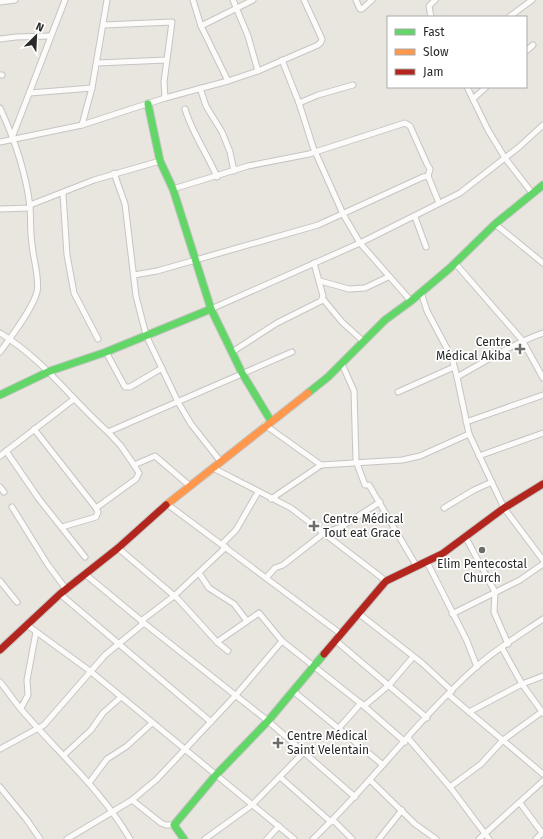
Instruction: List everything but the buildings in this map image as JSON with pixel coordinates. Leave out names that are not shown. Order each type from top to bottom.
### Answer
[{"type":"street","points":[[0,2],[15,0]]},
{"type":"street","points":[[13,136],[65,0]]},
{"type":"street","points":[[82,125],[97,63],[107,0]]},
{"type":"street","points":[[193,0],[201,26],[228,81]]},
{"type":"street","points":[[233,0],[248,36],[258,71]]},
{"type":"street","points":[[201,26],[253,0]]},
{"type":"street","points":[[0,142],[13,136],[82,125],[165,98],[228,81],[258,71],[322,42],[304,0]]},
{"type":"street","points":[[356,0],[360,9],[372,0]]},
{"type":"street","points":[[432,16],[429,6],[435,0]]},
{"type":"street","points":[[510,16],[532,0]]},
{"type":"street","points":[[104,25],[172,22],[167,60],[165,98]]},
{"type":"street","points":[[0,39],[50,36]]},
{"type":"street","points":[[527,50],[533,45]]},
{"type":"street","points":[[97,63],[167,60]]},
{"type":"street","points":[[282,60],[299,103],[315,152],[342,214],[360,242],[388,277],[411,301]]},
{"type":"street","points":[[299,103],[318,95],[353,86]]},
{"type":"street","points":[[30,93],[92,88]]},
{"type":"street","points":[[200,88],[206,106],[225,139],[234,171]]},
{"type":"street","points":[[468,88],[488,130],[505,158],[532,193]]},
{"type":"street","points":[[473,99],[485,88]]},
{"type":"street","points":[[148,104],[160,161],[173,189],[211,309],[268,423],[321,465]]},
{"type":"street","points":[[0,108],[13,136],[30,206],[37,292],[25,316],[0,352]]},
{"type":"street","points":[[185,109],[195,134],[217,177]]},
{"type":"street","points":[[173,189],[217,177],[248,166],[315,152],[405,123],[410,126],[428,164],[430,169],[428,176],[439,203]]},
{"type":"street","points":[[0,396],[50,371],[106,352],[211,309],[414,217],[460,193],[505,158],[543,125]]},
{"type":"street","points":[[0,209],[30,206],[114,174],[160,161]]},
{"type":"street","points":[[114,174],[125,204],[136,296],[146,335],[178,402],[195,430],[221,462]]},
{"type":"street","points":[[134,275],[157,271],[318,225],[428,176]]},
{"type":"street","points":[[1,645],[27,625],[66,589],[118,548],[167,504],[268,423],[319,385],[386,320],[422,292],[455,263],[494,224],[543,185]]},
{"type":"street","points":[[62,194],[67,255],[74,293],[98,339]]},
{"type":"street","points":[[414,217],[426,247]]},
{"type":"street","points":[[494,224],[543,263]]},
{"type":"street","points":[[314,263],[320,280],[323,299],[342,322],[364,342]]},
{"type":"street","points":[[455,263],[522,340],[543,378]]},
{"type":"street","points":[[320,280],[349,289],[365,288],[388,277]]},
{"type":"street","points":[[422,292],[427,310],[445,345],[454,367],[469,434],[504,508],[543,560]]},
{"type":"street","points":[[232,352],[277,323],[316,305],[323,299]]},
{"type":"street","points":[[0,333],[10,339],[50,371],[74,399],[121,446],[139,473],[136,479],[96,508]]},
{"type":"street","points":[[457,377],[522,340],[543,333]]},
{"type":"street","points":[[106,352],[125,387],[130,387],[162,368]]},
{"type":"street","points":[[108,432],[292,352]]},
{"type":"street","points":[[342,364],[354,391],[356,462],[364,485],[369,485],[380,502],[389,521],[417,567]]},
{"type":"street","points":[[398,392],[454,367]]},
{"type":"street","points":[[466,422],[543,395]]},
{"type":"street","points":[[0,456],[74,399]]},
{"type":"street","points":[[34,429],[98,512],[96,517],[62,527]]},
{"type":"street","points":[[479,456],[543,432]]},
{"type":"street","points":[[272,499],[321,465],[385,461],[420,456],[469,434]]},
{"type":"street","points":[[6,451],[39,499],[85,557]]},
{"type":"street","points":[[134,465],[155,456],[190,486]]},
{"type":"street","points":[[213,468],[291,508],[386,581]]},
{"type":"street","points":[[444,508],[474,490],[492,482]]},
{"type":"street","points":[[174,825],[215,776],[268,721],[358,612],[386,581],[427,562],[504,508],[543,484]]},
{"type":"street","points":[[0,487],[4,492]]},
{"type":"street","points":[[0,749],[24,735],[40,729],[105,655],[199,573],[224,546],[236,530],[258,492]]},
{"type":"street","points":[[266,578],[275,568],[283,566],[324,533],[341,527],[380,502]]},
{"type":"street","points":[[167,504],[341,634]]},
{"type":"street","points":[[12,507],[48,565],[66,589]]},
{"type":"street","points":[[465,536],[495,592],[494,612],[508,644]]},
{"type":"street","points":[[118,548],[174,596],[217,642],[228,651]]},
{"type":"street","points":[[427,562],[467,641],[477,667]]},
{"type":"street","points":[[452,614],[533,572],[543,564]]},
{"type":"street","points":[[199,573],[210,588],[234,604],[247,621]]},
{"type":"street","points":[[85,574],[142,622],[268,721],[355,797]]},
{"type":"street","points":[[0,581],[17,602]]},
{"type":"street","points":[[60,594],[211,722]]},
{"type":"street","points":[[358,612],[413,657],[469,712],[543,774]]},
{"type":"street","points":[[217,642],[260,613],[282,641],[314,665],[406,740],[450,787],[489,839]]},
{"type":"street","points":[[313,839],[355,797],[406,740],[477,667],[543,619]]},
{"type":"street","points":[[27,625],[90,671],[215,776],[294,839]]},
{"type":"street","points":[[21,708],[28,695],[27,680],[36,632]]},
{"type":"street","points":[[336,640],[427,718]]},
{"type":"street","points":[[67,839],[132,800],[157,779],[236,695],[282,641]]},
{"type":"street","points":[[450,787],[481,764],[503,740],[543,712],[522,684],[502,648]]},
{"type":"street","points":[[338,729],[362,705],[389,685],[413,657]]},
{"type":"street","points":[[469,712],[522,684],[543,676]]},
{"type":"street","points":[[0,682],[21,708],[88,783],[112,812],[130,839]]},
{"type":"street","points":[[293,692],[383,765]]},
{"type":"street","points":[[64,755],[91,730],[103,713],[121,697]]},
{"type":"street","points":[[88,783],[107,759],[127,746],[152,723]]},
{"type":"street","points":[[205,839],[214,837],[252,805],[303,753]]},
{"type":"street","points":[[280,777],[352,839]]},
{"type":"street","points":[[370,780],[415,824],[436,839]]},
{"type":"street","points":[[479,839],[543,781]]},
{"type":"street","points":[[0,787],[27,820],[40,839]]},
{"type":"street","points":[[132,800],[161,823],[166,825],[174,825]]},
{"type":"street","points":[[520,803],[543,833],[536,839]]},
{"type":"street","points":[[379,839],[402,810]]},
{"type":"street","points":[[174,825],[184,839]]},
{"type":"street","points":[[266,839],[279,826]]},
{"type":"traffic: fast","points":[[148,104],[160,161],[173,189],[211,309],[242,373],[271,421]]},
{"type":"traffic: fast","points":[[308,393],[328,377],[385,320],[411,301],[450,268],[495,224],[543,185]]},
{"type":"traffic: fast","points":[[0,395],[50,371],[106,352],[211,309]]},
{"type":"traffic: fast","points":[[184,839],[174,825],[215,776],[268,721],[324,654]]},
{"type":"traffic: slow","points":[[166,505],[308,393]]},
{"type":"traffic: jam","points":[[324,654],[386,581],[442,554],[504,508],[543,484]]},
{"type":"traffic: jam","points":[[0,650],[60,594],[118,548],[166,505]]},
{"type":"place","name":"Centre Médical Akiba","points":[[520,349]]},
{"type":"place","name":"Centre Médical Tout eat Grace","points":[[314,526]]},
{"type":"place","name":"Elim Pentecostal Church","points":[[482,550]]},
{"type":"place","name":"Centre Médical Saint Velentain","points":[[278,743]]}]
